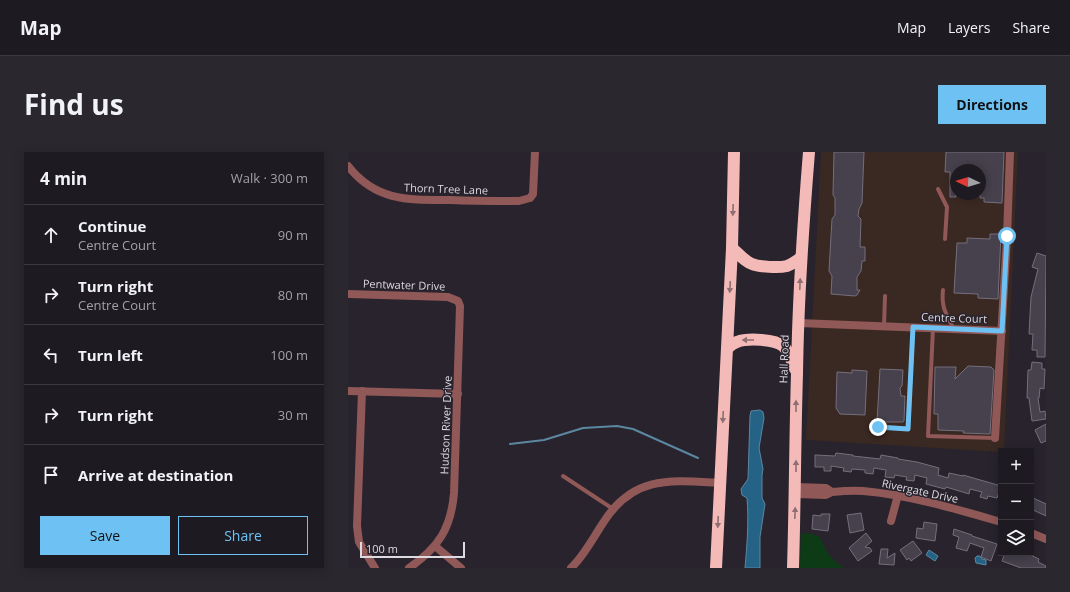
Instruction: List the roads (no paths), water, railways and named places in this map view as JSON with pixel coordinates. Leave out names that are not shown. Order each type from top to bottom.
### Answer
[{"type":"highway","points":[[716,568],[732,248],[734,152]]},
{"type":"highway","name":"Hall Road","points":[[793,568],[796,490],[798,323],[809,152]]},
{"type":"highway","points":[[732,248],[746,260],[758,266],[787,266],[801,258]]},
{"type":"highway","points":[[727,350],[732,344],[743,340],[772,341],[779,343],[788,352],[797,373]]},
{"type":"street","name":"Thorn Tree Lane","points":[[348,166],[357,177],[370,187],[384,194],[399,198],[417,200],[519,201],[530,198],[534,189],[535,152]]},
{"type":"street","name":"Centre Court","points":[[798,323],[1002,331],[1010,152]]},
{"type":"street","name":"Pentwater Drive","points":[[348,294],[448,297],[458,301]]},
{"type":"street","name":"Hudson River Drive","points":[[409,568],[424,557],[439,541],[447,526],[454,502],[461,312],[458,301]]},
{"type":"street","points":[[995,438],[1002,331]]},
{"type":"street","points":[[348,391],[458,394]]},
{"type":"street","points":[[362,391],[357,526],[359,542],[375,568]]},
{"type":"street","points":[[571,568],[585,551],[613,509],[630,493],[644,486],[658,482],[682,481],[720,483]]},
{"type":"street","name":"Rivergate Drive","points":[[796,490],[826,495],[832,492],[861,490],[898,496],[971,513],[998,521]]},
{"type":"street","points":[[891,521],[898,496]]},
{"type":"street","points":[[1034,534],[1046,539]]},
{"type":"street","points":[[435,546],[461,568]]},
{"type":"lane","points":[[938,189],[947,207],[945,238]]},
{"type":"lane","points":[[943,290],[943,307],[954,329]]},
{"type":"lane","points":[[884,326],[885,296]]},
{"type":"lane","points":[[878,427],[908,429],[913,327]]},
{"type":"lane","points":[[933,328],[928,436],[995,438]]},
{"type":"lane","points":[[563,476],[613,509]]},
{"type":"water","points":[[760,410],[763,412],[764,418],[759,448],[763,469],[762,498],[765,504],[760,537],[760,568],[745,568],[748,533],[748,507],[747,498],[742,495],[741,489],[748,479],[751,411]]},
{"type":"water","points":[[929,550],[938,556],[935,561],[926,555]]},
{"type":"water","points":[[980,556],[982,559],[986,560],[986,565],[976,563],[975,558]]},
{"type":"waterway","points":[[510,444],[544,440],[583,428],[617,426],[633,429],[698,458]]}]
